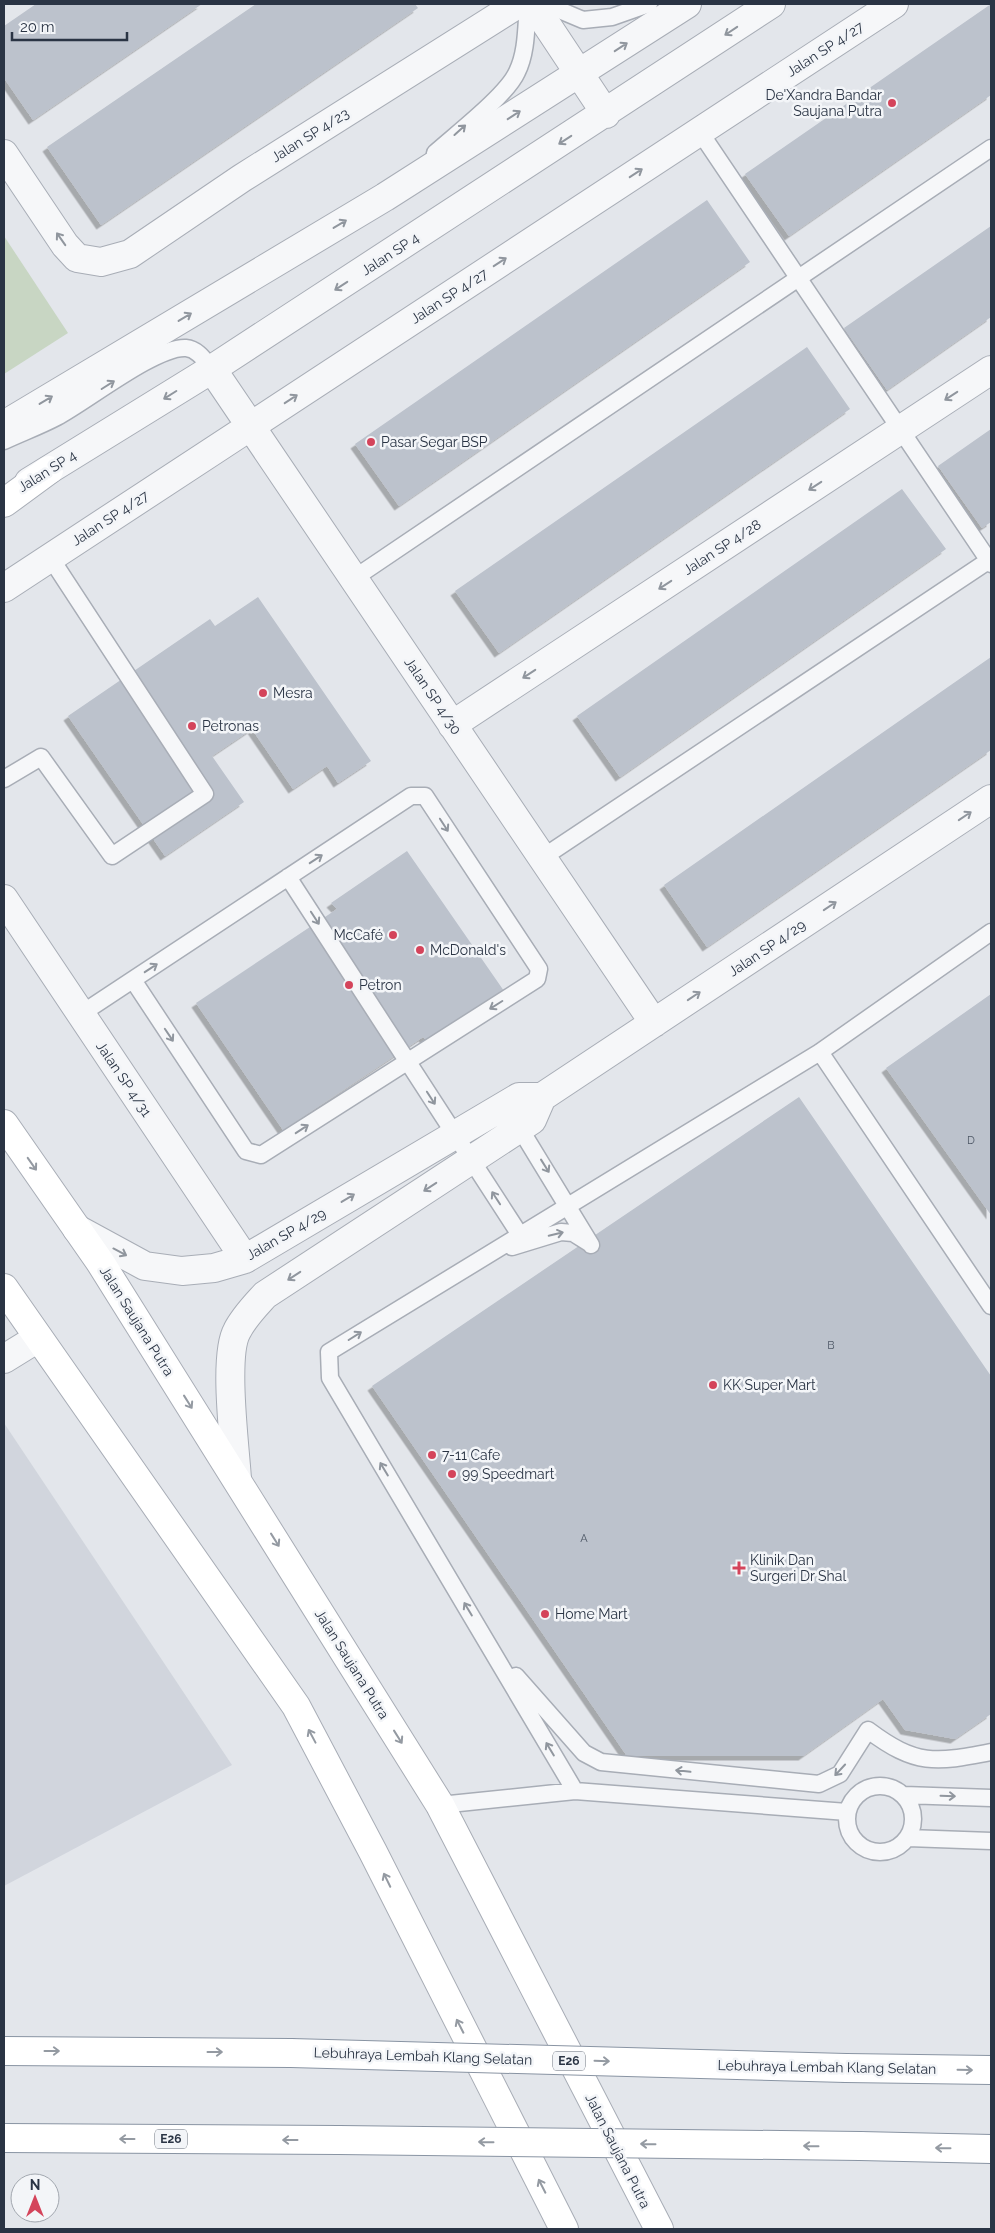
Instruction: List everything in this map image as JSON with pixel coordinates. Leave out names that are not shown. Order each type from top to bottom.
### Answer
[{"type":"main road","points":[[4,502],[49,470]]},
{"type":"main road","name":"Jalan Saujana Putra","points":[[4,1124],[77,1229],[237,1479],[440,1805],[659,2229]]},
{"type":"main road","points":[[4,1288],[296,1706],[373,1852],[564,2229]]},
{"type":"main road","name":"Lebuhraya Lembah Klang Selatan","points":[[4,2051],[291,2053],[846,2068],[991,2070]]},
{"type":"main road","name":"E26","points":[[4,2138],[339,2140],[991,2149]]},
{"type":"street","name":"Jalan SP 4/23","points":[[4,154],[65,245],[77,258],[101,262],[130,254],[242,178],[518,4]]},
{"type":"street","points":[[533,4],[606,114]]},
{"type":"street","points":[[4,425],[385,198],[687,4]]},
{"type":"street","name":"Jalan SP 4","points":[[4,498],[212,369],[606,114],[771,4]]},
{"type":"street","name":"Jalan SP 4/27","points":[[4,588],[894,4]]},
{"type":"street","name":"Jalan SP 4/30","points":[[212,369],[654,1023]]},
{"type":"street","name":"Jalan SP 4/28","points":[[452,725],[991,370]]},
{"type":"street","name":"Jalan SP 4/29","points":[[77,1229],[146,1266],[182,1271],[214,1268],[245,1259],[519,1097],[542,1097],[991,799]]},
{"type":"street","name":"Jalan SP 4/31","points":[[4,899],[245,1259]]},
{"type":"street","points":[[237,1479],[230,1354],[236,1332],[250,1311],[265,1295],[532,1120],[542,1097]]},
{"type":"street","points":[[4,1359],[38,1338]]},
{"type":"lane","points":[[385,198],[496,98],[517,73],[524,47],[528,4]]},
{"type":"lane","points":[[545,4],[583,20],[612,17],[649,4]]},
{"type":"lane","points":[[542,858],[991,561],[900,430],[700,132]]},
{"type":"lane","points":[[353,579],[991,148]]},
{"type":"lane","points":[[4,441],[58,417],[146,362],[172,351],[186,348],[199,354],[212,369]]},
{"type":"lane","points":[[4,780],[41,757],[112,856],[205,794],[50,557]]},
{"type":"lane","points":[[81,1014],[411,796],[425,796],[539,969],[537,979],[261,1155],[246,1151],[133,980]]},
{"type":"lane","points":[[288,877],[520,1235]]},
{"type":"lane","points":[[575,1791],[330,1378],[329,1352],[820,1052],[991,932]]},
{"type":"lane","points":[[820,1052],[991,1306]]},
{"type":"lane","points":[[492,1252],[561,1232],[573,1232],[591,1245],[569,1205],[506,1105]]},
{"type":"lane","points":[[492,1649],[584,1753],[601,1762],[819,1784],[840,1774],[868,1730],[891,1748],[925,1760],[961,1758],[991,1752]]},
{"type":"lane","points":[[886,1786],[896,1789],[904,1795],[914,1815],[908,1838],[900,1846],[890,1851],[878,1852],[867,1849],[857,1843],[850,1834],[847,1812],[857,1794],[866,1788],[886,1786]]},
{"type":"lane","points":[[440,1805],[575,1791],[847,1812]]},
{"type":"lane","points":[[904,1795],[991,1798]]},
{"type":"lane","points":[[908,1838],[991,1842]]},
{"type":"shaded area","points":[[4,1423],[232,1765],[4,1886]]},
{"type":"green space","points":[[4,236],[68,333],[4,374]]},
{"type":"building","points":[[36,4],[202,4],[33,120],[4,78],[4,26]]},
{"type":"building","points":[[256,4],[415,4],[418,8],[101,225],[47,147]]},
{"type":"building","points":[[991,4],[991,95],[789,236],[745,174]]},
{"type":"building","points":[[707,200],[750,262],[399,506],[355,444]]},
{"type":"building","points":[[991,226],[991,317],[887,390],[844,328]]},
{"type":"building","points":[[807,347],[850,409],[499,653],[455,591]]},
{"type":"building","points":[[991,429],[991,522],[982,528],[938,466]]},
{"type":"building","points":[[902,489],[946,549],[620,777],[577,716]]},
{"type":"building","points":[[258,597],[371,761],[338,783],[327,766],[293,789],[252,729],[212,756],[244,802],[165,856],[68,716],[210,619],[215,626]]},
{"type":"building","points":[[991,657],[991,750],[707,947],[664,885]]},
{"type":"building","points":[[407,851],[504,991],[429,1043],[423,1037],[283,1130],[196,1003],[337,909],[331,903]]},
{"type":"building","points":[[991,994],[991,1215],[886,1068]]},
{"type":"building","points":[[799,1097],[991,1376],[991,1714],[955,1739],[905,1730],[883,1699],[803,1756],[627,1756],[372,1386]]},
{"type":"place","name":"De'Xandra Bandar Saujana Putra","points":[[892,103]]},
{"type":"place","name":"Pasar Segar BSP","points":[[371,442]]},
{"type":"place","name":"Mesra","points":[[263,693]]},
{"type":"place","name":"Petronas","points":[[192,726]]},
{"type":"place","name":"McCafé","points":[[393,935]]},
{"type":"place","name":"McDonald's","points":[[420,950]]},
{"type":"place","name":"Petron","points":[[349,985]]},
{"type":"place","name":"KK Super Mart","points":[[713,1385]]},
{"type":"place","name":"7-11 Cafe","points":[[432,1455]]},
{"type":"place","name":"99 Speedmart","points":[[452,1474]]},
{"type":"place","name":"Klinik Dan Surgeri Dr Shal","points":[[739,1568]]},
{"type":"place","name":"Home Mart","points":[[545,1614]]}]
